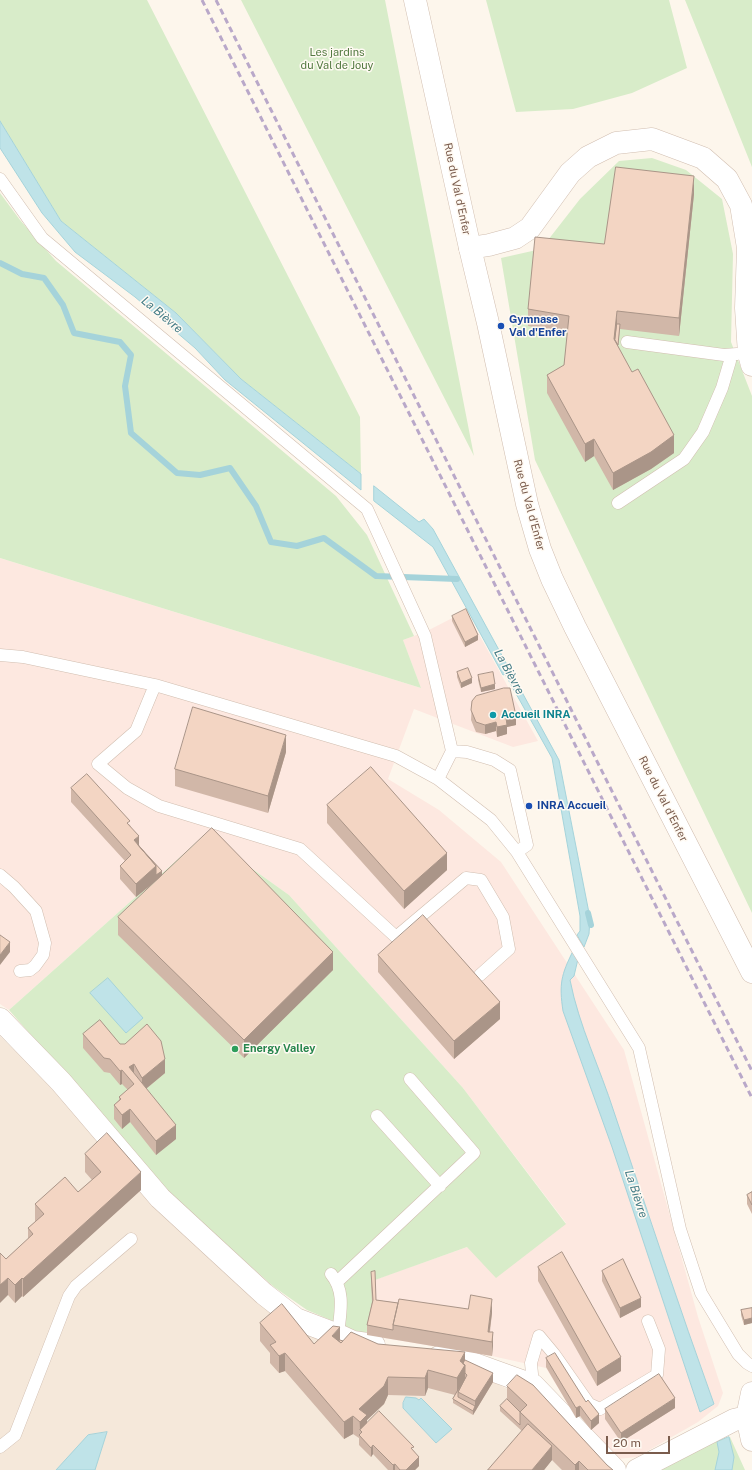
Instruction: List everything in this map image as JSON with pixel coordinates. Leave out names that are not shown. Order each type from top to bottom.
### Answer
[{"type":"street","name":"Rue du Val d'Enfer","points":[[415,0],[488,323],[526,504],[540,549],[575,627],[752,972]]},
{"type":"street","points":[[470,248],[515,238],[530,228],[570,173],[588,157],[616,143],[652,139],[703,158],[727,179],[741,205],[748,248],[744,358]]},
{"type":"street","points":[[0,1019],[61,1082],[160,1198],[264,1294],[296,1319],[354,1342],[391,1348]]},
{"type":"street","points":[[420,1354],[472,1363],[533,1385],[615,1470]]},
{"type":"street","points":[[752,1393],[747,1417],[752,1440]]},
{"type":"street","points":[[637,1470],[734,1420],[747,1417]]},
{"type":"lane","points":[[0,179],[42,238],[367,509],[425,636],[452,751],[438,779]]},
{"type":"lane","points":[[627,342],[744,358]]},
{"type":"lane","points":[[618,503],[684,459],[703,432],[722,388],[730,360],[744,358]]},
{"type":"lane","points":[[0,655],[23,657],[155,685],[396,756],[438,779],[492,820],[517,852],[639,1048],[680,1229],[701,1293],[738,1354],[752,1366]]},
{"type":"lane","points":[[155,685],[136,731],[98,764],[127,788],[159,806],[300,849],[396,937],[466,878],[481,880],[503,917],[509,949],[480,975]]},
{"type":"lane","points":[[452,751],[467,752],[494,760],[510,770],[527,845],[517,852]]},
{"type":"lane","points":[[0,876],[14,887],[36,911],[45,944],[42,955],[36,966],[30,970],[20,971]]},
{"type":"lane","points":[[338,1335],[341,1300],[334,1278],[440,1186],[474,1153],[410,1079]]},
{"type":"lane","points":[[377,1116],[440,1186]]},
{"type":"lane","points":[[0,1447],[15,1435],[69,1296],[76,1286],[131,1239]]},
{"type":"lane","points":[[533,1385],[531,1363],[539,1336],[554,1354],[589,1404],[600,1409],[657,1375],[659,1349],[648,1321]]},
{"type":"shaded area","points":[[0,558],[421,688],[403,640],[427,631],[466,611],[538,741],[513,747],[414,709],[388,779],[439,810],[501,862],[624,1050],[698,1317],[723,1393],[718,1406],[698,1422],[637,1457],[617,1459],[580,1416],[576,1418],[546,1368],[492,1356],[366,1335],[373,1309],[371,1281],[467,1247],[566,1223],[463,1088],[289,895],[205,835],[9,1010],[0,1004]]},
{"type":"shaded area","points":[[0,1036],[53,1090],[147,1196],[284,1324],[463,1368],[529,1399],[596,1470],[0,1470]]},
{"type":"green space","points":[[0,0],[147,0],[360,417],[361,474],[241,379],[176,313],[61,221],[0,121]]},
{"type":"green space","name":"Les jardins du Val de Jouy","points":[[241,0],[385,0],[474,456]]},
{"type":"green space","points":[[486,0],[669,0],[687,68],[632,93],[573,109],[516,112]]},
{"type":"green space","points":[[685,0],[752,0],[752,167]]},
{"type":"green space","points":[[652,158],[686,170],[722,199],[733,254],[731,342],[752,396],[752,913],[535,460],[501,258],[541,249],[580,199],[619,161]]},
{"type":"green space","points":[[0,193],[20,220],[56,261],[336,496],[367,535],[414,636],[403,640],[421,688],[0,558]]},
{"type":"green space","name":"Energy Valley","points":[[205,835],[289,895],[463,1088],[566,1224],[496,1278],[467,1247],[375,1280],[373,1309],[366,1335],[307,1310],[274,1287],[175,1199],[9,1010]]},
{"type":"green space","points":[[730,1437],[745,1470],[651,1470],[705,1445]]},
{"type":"water","points":[[0,121],[61,221],[176,313],[241,379],[361,474],[361,490],[225,380],[195,348],[135,297],[75,252],[42,213],[0,148]]},
{"type":"water","points":[[374,486],[419,522],[424,519],[433,529],[559,760],[590,918],[589,934],[584,947],[577,935],[580,931],[580,916],[552,758],[505,674],[503,675],[433,547],[374,501]]},
{"type":"water","points":[[573,951],[578,959],[574,976],[570,980],[579,1014],[714,1404],[700,1412],[612,1147],[563,1011],[561,994],[562,980]]},
{"type":"water","points":[[108,978],[143,1018],[126,1033],[90,993]]},
{"type":"water","points":[[406,1397],[416,1398],[419,1400],[421,1398],[452,1429],[436,1443],[403,1408],[403,1403]]},
{"type":"water","points":[[107,1432],[95,1470],[56,1470],[88,1435]]},
{"type":"water","points":[[729,1437],[734,1457],[732,1470],[715,1470],[719,1452],[717,1442]]},
{"type":"building","points":[[616,167],[694,176],[679,318],[617,311],[614,339],[632,372],[638,369],[674,435],[651,452],[613,473],[594,439],[585,444],[547,375],[564,365],[569,316],[528,309],[535,237],[604,244]]},
{"type":"building","points":[[617,324],[620,324],[618,345],[615,340]]},
{"type":"building","points":[[466,609],[478,635],[465,642],[452,616]]},
{"type":"building","points":[[468,668],[472,678],[461,683],[457,672]]},
{"type":"building","points":[[493,672],[495,684],[481,688],[478,675]]},
{"type":"building","name":"Accueil INRA","points":[[504,688],[510,688],[516,716],[506,718],[507,725],[497,727],[496,722],[485,725],[476,722],[471,710],[472,701],[476,696]]},
{"type":"building","points":[[193,707],[286,735],[268,796],[175,769]]},
{"type":"building","points":[[371,767],[447,853],[404,891],[327,805]]},
{"type":"building","points":[[87,774],[130,821],[127,823],[139,836],[134,840],[156,866],[136,884],[120,866],[131,855],[71,788]]},
{"type":"building","points":[[212,828],[333,952],[244,1040],[118,917]]},
{"type":"building","points":[[138,845],[162,871],[156,875],[156,866]]},
{"type":"building","points":[[423,915],[500,1002],[454,1041],[378,955]]},
{"type":"building","points":[[0,935],[10,942],[0,955]]},
{"type":"building","points":[[100,1020],[120,1044],[125,1044],[147,1024],[161,1041],[165,1059],[142,1078],[134,1064],[129,1067],[176,1125],[156,1141],[130,1109],[122,1115],[114,1105],[121,1099],[119,1097],[134,1084],[110,1059],[104,1058],[83,1034]]},
{"type":"building","points":[[107,1133],[141,1172],[23,1279],[22,1278],[15,1285],[8,1278],[0,1285],[0,1253],[6,1259],[33,1234],[28,1228],[44,1214],[35,1204],[65,1177],[78,1192],[101,1172],[85,1154]]},
{"type":"building","points":[[752,1192],[752,1205],[747,1195]]},
{"type":"building","points":[[562,1252],[621,1357],[597,1372],[538,1267]]},
{"type":"building","points":[[623,1259],[641,1298],[620,1308],[602,1271]]},
{"type":"building","points":[[375,1271],[376,1300],[398,1303],[393,1330],[367,1325],[373,1300],[371,1272]]},
{"type":"building","points":[[471,1295],[492,1299],[488,1332],[493,1332],[492,1342],[393,1325],[399,1299],[468,1309]]},
{"type":"building","points":[[282,1304],[314,1344],[333,1326],[340,1327],[332,1336],[341,1343],[351,1332],[378,1344],[465,1352],[460,1361],[465,1365],[457,1378],[428,1370],[425,1378],[388,1377],[384,1386],[359,1409],[367,1415],[360,1422],[353,1416],[344,1422],[285,1353],[279,1356],[270,1345],[276,1342],[260,1323]]},
{"type":"building","points":[[752,1308],[752,1318],[744,1320],[741,1310]]},
{"type":"building","points":[[555,1353],[586,1402],[588,1400],[599,1414],[591,1421],[580,1406],[576,1408],[546,1358]]},
{"type":"building","points":[[465,1360],[493,1373],[475,1401],[458,1392],[467,1375],[465,1373],[465,1365],[463,1364]]},
{"type":"building","points":[[659,1374],[675,1398],[621,1433],[605,1409]]},
{"type":"building","points":[[517,1375],[533,1385],[613,1470],[588,1470],[579,1461],[575,1465],[520,1412],[527,1405],[507,1386]]},
{"type":"building","points":[[465,1378],[458,1392],[458,1397],[475,1406],[473,1411],[453,1399]]},
{"type":"building","points":[[507,1399],[520,1412],[520,1425],[500,1406]]},
{"type":"building","points":[[379,1411],[414,1447],[411,1448],[419,1457],[406,1470],[400,1470],[395,1464],[393,1465],[373,1445],[371,1448],[359,1435],[362,1432],[360,1430]]},
{"type":"building","points":[[528,1424],[552,1446],[532,1470],[488,1470]]},
{"type":"waterway","points":[[0,263],[22,274],[44,278],[63,305],[74,333],[120,342],[131,355],[125,386],[131,433],[177,473],[200,475],[230,468],[256,506],[271,542],[297,546],[324,538],[376,576],[457,579]]},
{"type":"waterway","name":"La Bièvre","points":[[588,913],[591,925]]},
{"type":"railway","points":[[202,0],[752,1098]]},
{"type":"railway","points":[[216,0],[752,1071]]},
{"type":"place","name":"Gymnase Val d'Enfer","points":[[501,326]]},
{"type":"place","name":"Accueil INRA","points":[[493,715]]},
{"type":"place","name":"INRA Accueil","points":[[529,806]]},
{"type":"place","name":"Energy Valley","points":[[235,1049]]}]
